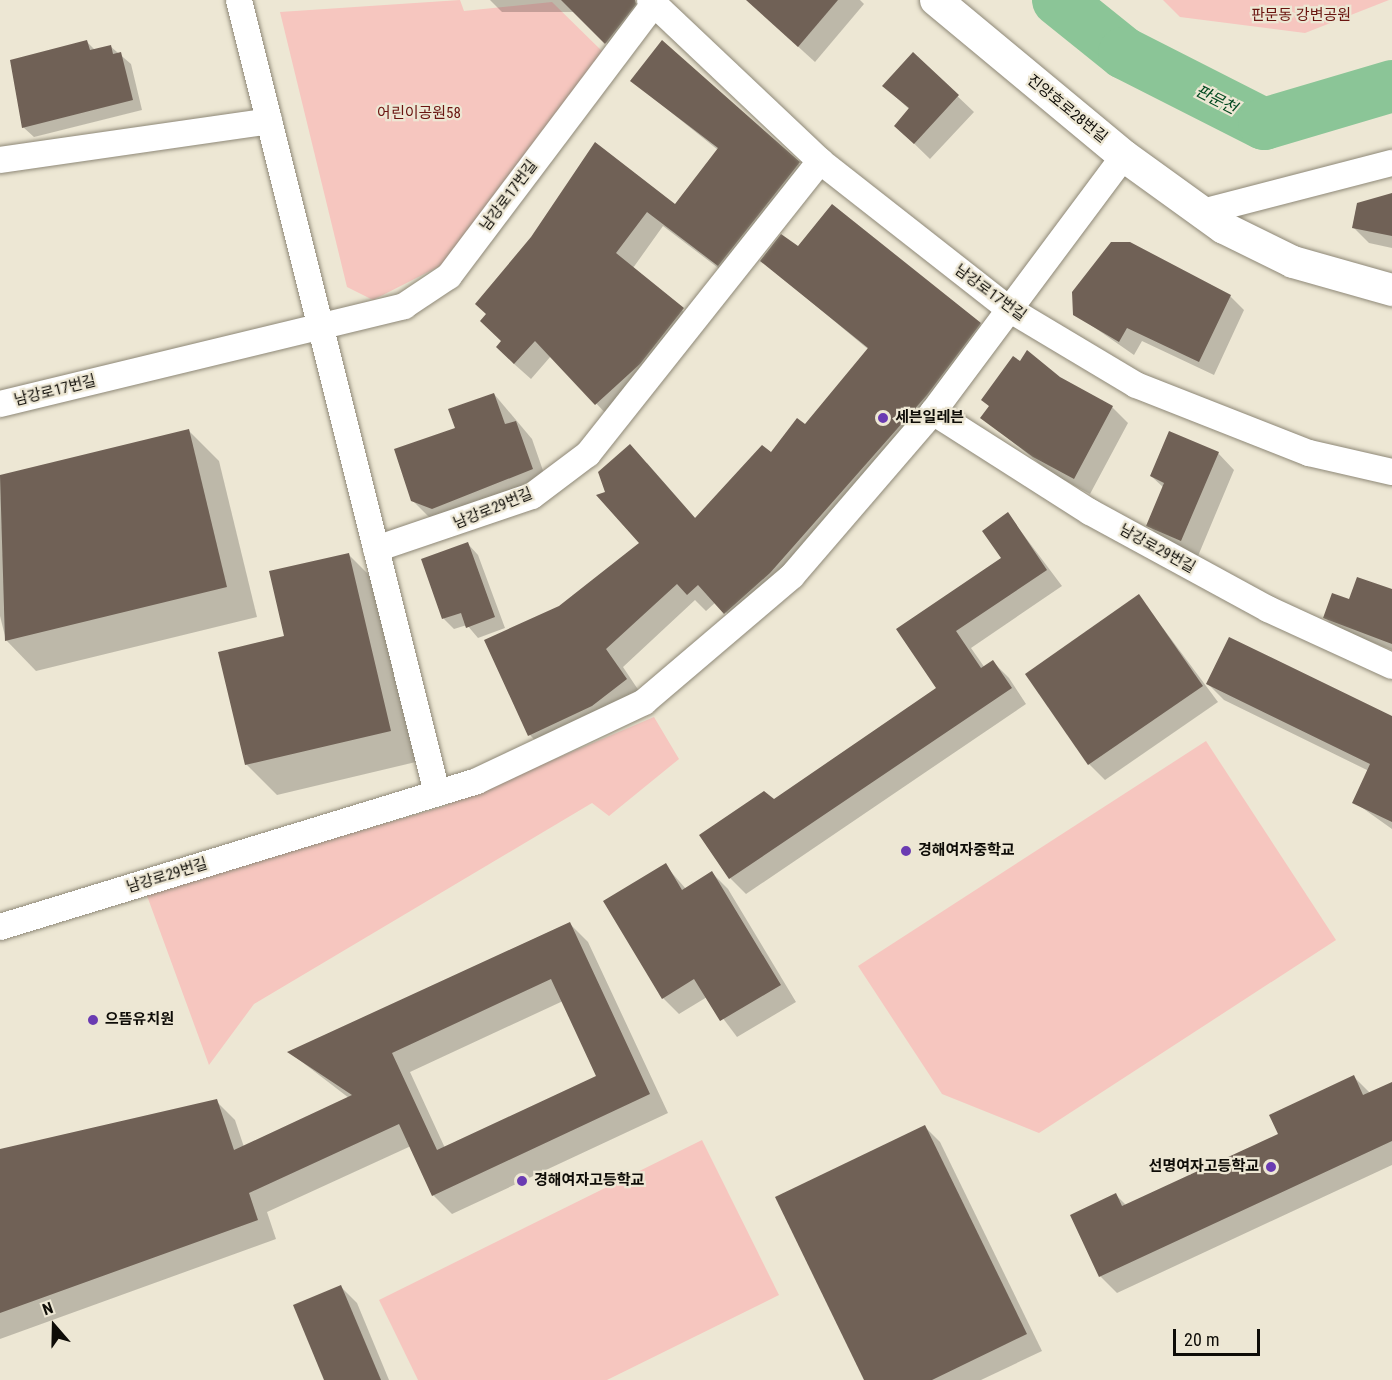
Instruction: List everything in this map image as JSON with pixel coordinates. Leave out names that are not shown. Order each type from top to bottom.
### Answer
[{"type":"street","points":[[239,0],[437,793]]},
{"type":"street","name":"진양호로28번길","points":[[936,0],[1124,156],[1202,212],[1293,262],[1392,290]]},
{"type":"street","name":"남강로17번길","points":[[0,404],[404,306],[449,276],[652,2],[819,161],[1009,309],[1136,385],[1309,453],[1392,472]]},
{"type":"street","points":[[0,160],[269,121]]},
{"type":"street","name":"남강로29번길","points":[[0,927],[477,781],[644,702],[792,576],[933,412],[1124,156]]},
{"type":"street","name":"남강로29번길","points":[[376,549],[532,496],[588,454],[819,161]]},
{"type":"street","points":[[1202,212],[1392,163]]},
{"type":"street","name":"남강로29번길","points":[[933,412],[1090,512],[1268,609],[1392,666]]},
{"type":"green space","name":"어린이공원58","points":[[460,0],[464,11],[552,2],[606,55],[444,264],[373,300],[347,287],[280,12]]},
{"type":"green space","name":"판문동 강변공원","points":[[1163,0],[1389,0],[1305,33],[1180,17]]},
{"type":"green space","points":[[654,717],[679,759],[609,816],[592,803],[254,1004],[209,1065],[146,893],[442,807]]},
{"type":"green space","points":[[1206,741],[1336,940],[1039,1133],[942,1094],[858,966]]},
{"type":"green space","points":[[702,1140],[779,1295],[607,1380],[418,1380],[379,1300]]},
{"type":"building","points":[[561,0],[635,0],[636,4],[605,44]]},
{"type":"building","points":[[746,0],[838,0],[798,47]]},
{"type":"building","points":[[87,40],[90,50],[111,45],[113,54],[121,52],[133,100],[22,128],[10,60]]},
{"type":"building","points":[[662,40],[800,162],[718,266],[647,212],[616,253],[684,308],[640,364],[595,405],[535,341],[514,364],[496,347],[501,341],[480,321],[486,314],[475,304],[531,237],[595,142],[675,204],[718,148],[630,81]]},
{"type":"building","points":[[913,52],[959,95],[914,144],[894,126],[909,108],[882,86]]},
{"type":"building","points":[[1392,193],[1392,236],[1352,228],[1357,203]]},
{"type":"building","points":[[832,204],[981,323],[927,395],[770,573],[724,614],[698,585],[687,595],[677,584],[606,649],[627,679],[592,706],[528,736],[484,640],[559,606],[639,543],[596,495],[605,492],[598,472],[630,444],[695,518],[762,445],[771,452],[797,418],[805,424],[868,348],[760,261],[781,234],[798,246]]},
{"type":"building","points":[[1111,242],[1130,242],[1231,295],[1199,362],[1127,328],[1119,342],[1073,315],[1072,292]]},
{"type":"building","points":[[1027,350],[1060,377],[1113,406],[1074,479],[1033,457],[980,418],[989,406],[981,400],[1013,356],[1020,361]]},
{"type":"building","points":[[494,393],[505,424],[516,421],[533,469],[432,509],[411,501],[394,449],[455,428],[448,409]]},
{"type":"building","points":[[189,429],[227,587],[5,641],[0,475]]},
{"type":"building","points":[[1169,431],[1219,452],[1181,541],[1146,526],[1164,483],[1150,476]]},
{"type":"building","points":[[1008,512],[1047,570],[956,631],[981,668],[993,660],[1012,688],[729,879],[699,835],[764,791],[774,799],[936,688],[896,629],[1001,558],[982,531]]},
{"type":"building","points":[[468,542],[495,617],[466,628],[461,613],[442,619],[421,559]]},
{"type":"building","points":[[349,553],[391,731],[245,765],[218,652],[284,636],[269,571]]},
{"type":"building","points":[[1357,577],[1392,589],[1392,644],[1323,618],[1332,593],[1349,599]]},
{"type":"building","points":[[1139,594],[1203,686],[1088,765],[1025,674]]},
{"type":"building","points":[[1229,637],[1392,716],[1392,822],[1352,803],[1370,764],[1206,684]]},
{"type":"building","points":[[666,863],[682,890],[712,871],[781,985],[720,1021],[694,979],[662,999],[603,901]]},
{"type":"building","points":[[570,922],[650,1094],[432,1196],[399,1124],[249,1193],[258,1220],[0,1313],[0,1149],[217,1099],[234,1150],[352,1095],[287,1052]],"holes":[[[551,979],[596,1076],[437,1150],[392,1053]]]},
{"type":"building","name":"선명여자고등학교","points":[[1354,1075],[1363,1095],[1392,1082],[1392,1141],[1099,1277],[1070,1215],[1116,1193],[1122,1206],[1278,1134],[1269,1115]]},
{"type":"building","points":[[925,1125],[1027,1334],[932,1380],[864,1380],[775,1197]]},
{"type":"building","points":[[341,1285],[381,1380],[324,1380],[293,1305]]},
{"type":"waterway","name":"판문천","points":[[1058,0],[1124,53],[1264,124],[1392,86]]},
{"type":"place","name":"세븐일레븐","points":[[883,418]]},
{"type":"place","name":"경해여자중학교","points":[[906,851]]},
{"type":"place","name":"으뜸유치원","points":[[93,1020]]},
{"type":"place","name":"선명여자고등학교","points":[[1271,1167]]},
{"type":"place","name":"경해여자고등학교","points":[[522,1181]]}]
